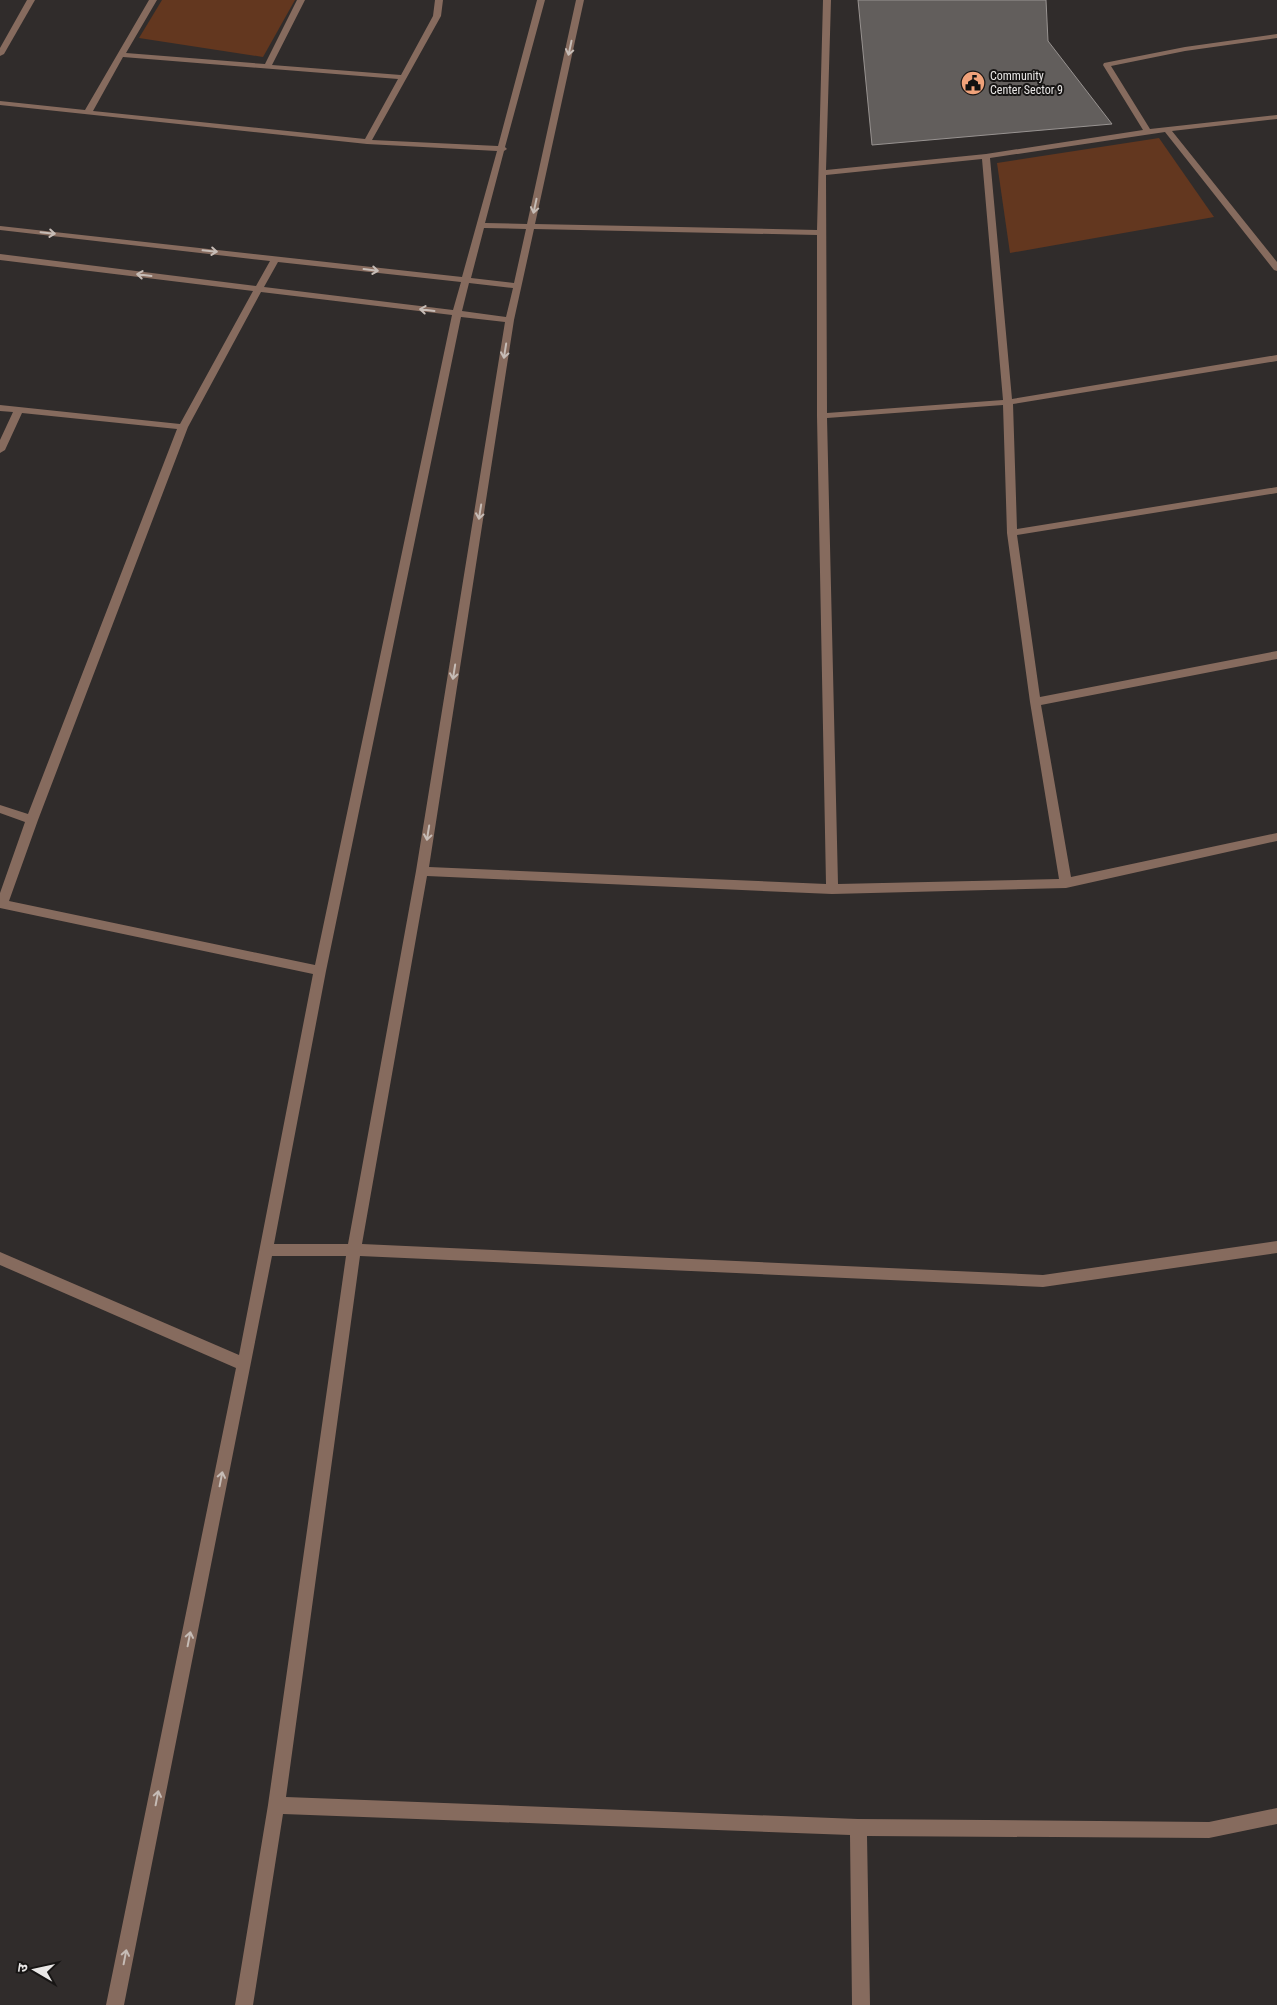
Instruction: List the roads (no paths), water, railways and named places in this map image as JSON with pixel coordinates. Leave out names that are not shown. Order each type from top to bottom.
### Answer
[{"type":"street","points":[[0,54],[32,0]]},
{"type":"street","points":[[88,112],[153,0]]},
{"type":"street","points":[[268,66],[301,0]]},
{"type":"street","points":[[367,142],[437,16],[438,0]]},
{"type":"street","points":[[115,2005],[244,1364],[320,971],[457,314],[503,149],[541,0]]},
{"type":"street","points":[[244,2005],[276,1805],[354,1250],[422,871],[510,320],[580,0]]},
{"type":"street","points":[[827,0],[821,233],[822,416],[832,889]]},
{"type":"street","points":[[1148,132],[1107,65],[1185,48],[1277,36]]},
{"type":"street","points":[[121,55],[403,77]]},
{"type":"street","points":[[0,103],[367,142],[503,149]]},
{"type":"street","points":[[822,173],[986,156],[1167,129],[1277,117]]},
{"type":"street","points":[[1167,129],[1277,268]]},
{"type":"street","points":[[986,156],[1008,402],[1012,533],[1035,702],[1066,883]]},
{"type":"street","points":[[482,225],[821,233]]},
{"type":"street","points":[[0,228],[517,286]]},
{"type":"street","points":[[0,257],[510,320]]},
{"type":"street","points":[[275,259],[182,426],[32,820],[2,904],[320,971]]},
{"type":"street","points":[[822,416],[1008,402],[1277,358]]},
{"type":"street","points":[[0,408],[182,426]]},
{"type":"street","points":[[0,450],[19,410]]},
{"type":"street","points":[[1012,533],[1277,490]]},
{"type":"street","points":[[1035,702],[1277,655]]},
{"type":"street","points":[[0,809],[32,820]]},
{"type":"street","points":[[422,871],[832,889],[1066,883],[1277,837]]},
{"type":"street","points":[[266,1250],[354,1250],[1043,1281],[1277,1247]]},
{"type":"street","points":[[0,1258],[244,1364]]},
{"type":"street","points":[[276,1805],[858,1827],[1209,1830],[1277,1816]]},
{"type":"street","points":[[858,1827],[861,2005]]},
{"type":"place","name":"Community Center Sector 9","points":[[973,83]]}]
